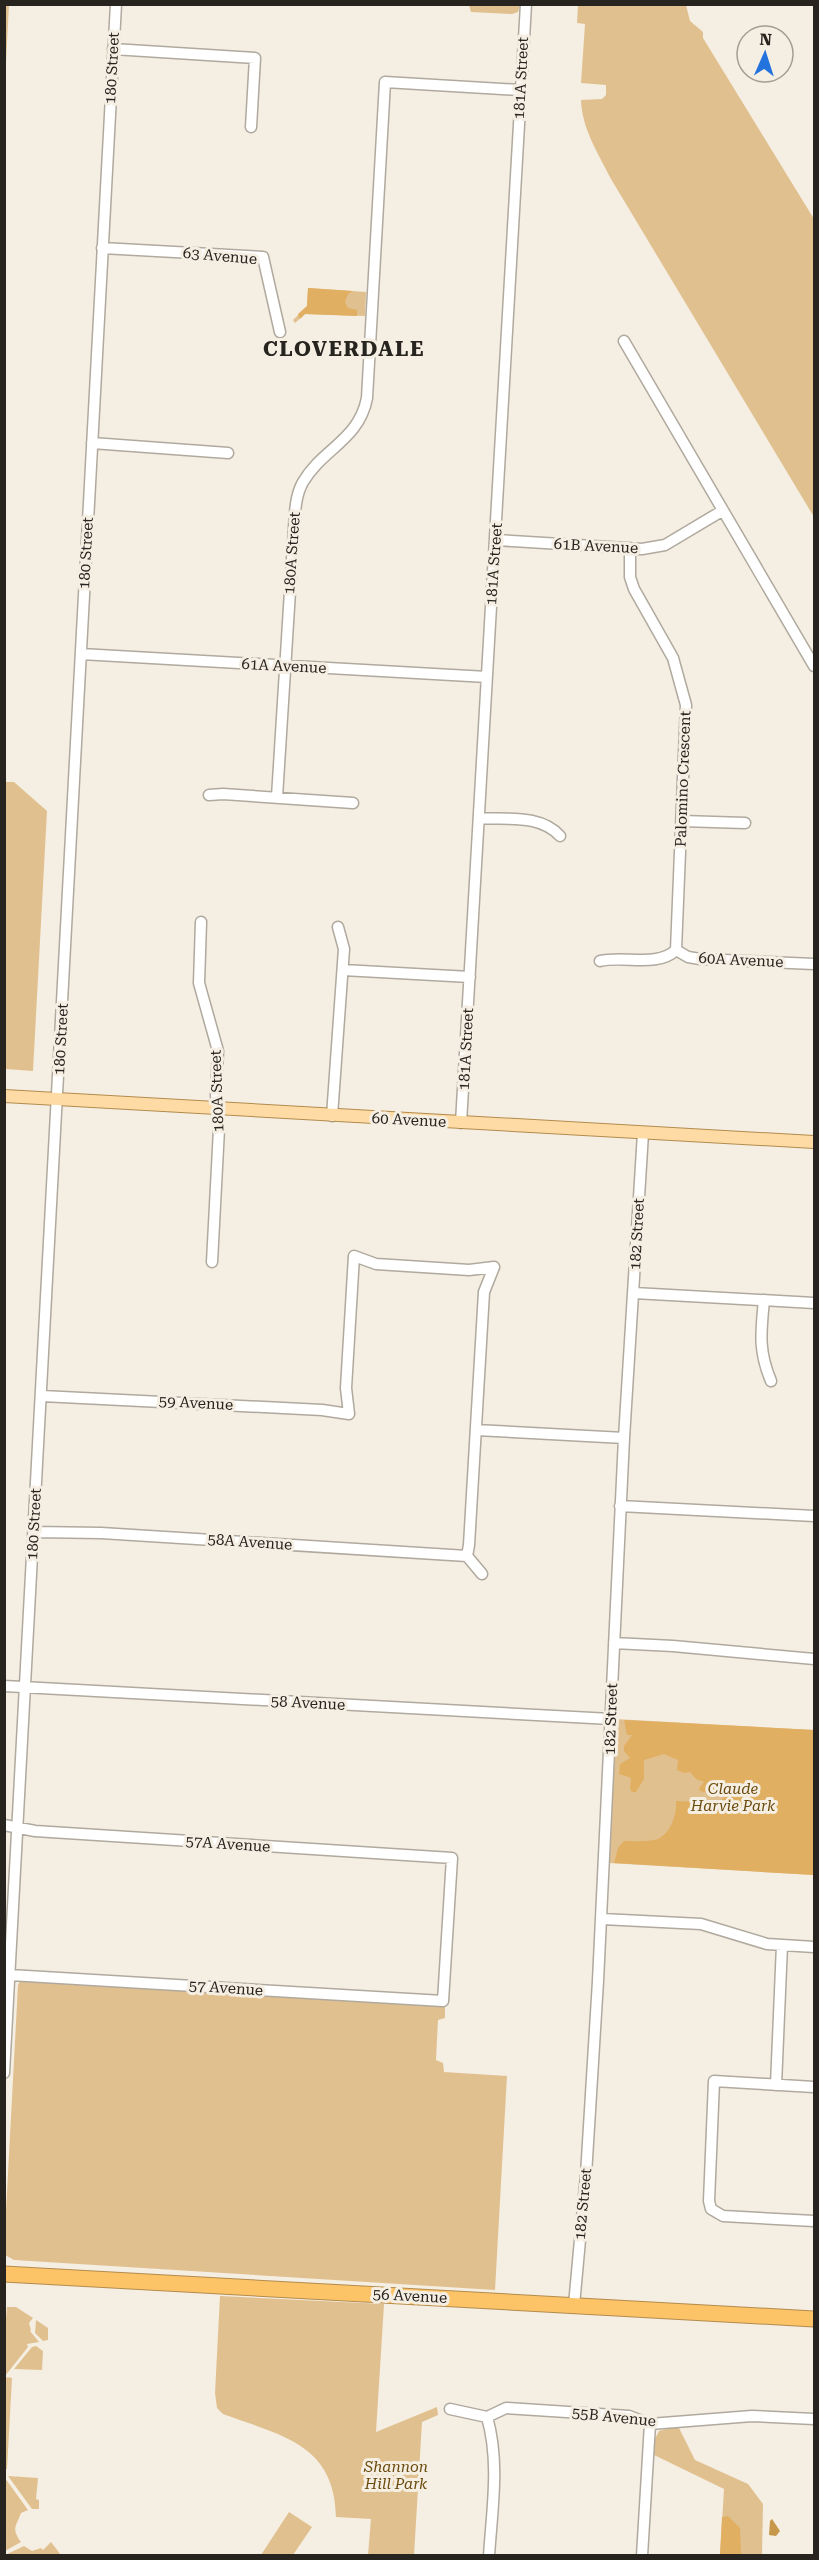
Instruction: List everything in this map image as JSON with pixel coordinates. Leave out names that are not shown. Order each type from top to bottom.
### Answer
[{"type":"highway","name":"56 Avenue","points":[[4,2274],[814,2319]]},
{"type":"main road","name":"60 Avenue","points":[[4,1096],[814,1142]]},
{"type":"street","name":"180 Street","points":[[4,2073],[116,4]]},
{"type":"street","name":"181A Street","points":[[461,1123],[526,4]]},
{"type":"street","points":[[113,49],[255,58],[251,127]]},
{"type":"street","name":"180A Street","points":[[277,797],[295,511],[298,494],[310,473],[356,426],[364,411],[367,398],[385,82],[520,90]]},
{"type":"street","name":"63 Avenue","points":[[102,248],[263,257],[280,332]]},
{"type":"street","points":[[624,341],[814,666]]},
{"type":"street","points":[[92,443],[228,453]]},
{"type":"street","name":"61B Avenue","points":[[496,540],[630,548],[665,544],[722,511]]},
{"type":"street","name":"Palomino Crescent","points":[[630,548],[630,577],[634,589],[667,645],[683,687],[687,725],[676,950]]},
{"type":"street","name":"61A Avenue","points":[[81,654],[487,677]]},
{"type":"street","points":[[209,795],[353,803]]},
{"type":"street","points":[[480,818],[540,821],[553,828],[560,836]]},
{"type":"street","points":[[682,821],[745,823]]},
{"type":"street","name":"180A Street","points":[[201,922],[199,983],[203,1005],[218,1051],[219,1129],[212,1262]]},
{"type":"street","points":[[332,1116],[344,941],[338,927]]},
{"type":"street","name":"60A Avenue","points":[[600,961],[613,958],[655,960],[671,955],[676,950],[688,957],[700,959],[814,964]]},
{"type":"street","points":[[343,970],[470,976]]},
{"type":"street","name":"182 Street","points":[[574,2305],[586,2175],[602,1919],[620,1506],[643,1133]]},
{"type":"street","name":"59 Avenue","points":[[42,1396],[322,1410],[349,1414],[346,1388],[354,1256],[376,1264],[469,1270],[494,1267],[484,1292],[476,1430]]},
{"type":"street","points":[[634,1293],[814,1303]]},
{"type":"street","points":[[764,1300],[762,1360],[771,1381]]},
{"type":"street","points":[[482,1574],[467,1556],[470,1545],[476,1430],[624,1438]]},
{"type":"street","points":[[620,1506],[814,1516]]},
{"type":"street","name":"58A Avenue","points":[[34,1532],[100,1533],[467,1556]]},
{"type":"street","points":[[614,1644],[673,1646],[814,1659]]},
{"type":"street","name":"58 Avenue","points":[[4,1686],[611,1719]]},
{"type":"street","name":"57A Avenue","points":[[4,1825],[17,1828],[452,1858],[443,2001]]},
{"type":"street","points":[[602,1919],[701,1924],[753,1941],[814,1947]]},
{"type":"street","points":[[776,2085],[782,1945]]},
{"type":"street","name":"57 Avenue","points":[[10,1975],[443,2001]]},
{"type":"street","points":[[814,2087],[714,2081],[709,2201],[714,2213],[723,2216],[814,2221]]},
{"type":"street","name":"55B Avenue","points":[[487,2417],[506,2408],[629,2416],[650,2424],[752,2416],[814,2419]]},
{"type":"street","points":[[450,2409],[487,2417],[493,2438],[495,2460],[489,2556]]},
{"type":"street","points":[[642,2556],[650,2424]]},
{"type":"green space","points":[[520,4],[518,12],[512,14],[471,12],[469,5]]},
{"type":"green space","points":[[4,5],[9,5],[5,82]]},
{"type":"green space","points":[[578,5],[686,5],[690,21],[703,32],[703,38],[814,219],[814,517],[611,179],[592,141],[584,121],[581,100],[602,99],[606,95],[606,85],[581,83],[585,24],[577,23]]},
{"type":"green space","points":[[308,288],[366,292],[365,316],[305,314],[295,323],[293,320],[307,306]]},
{"type":"green space","points":[[308,288],[353,291],[348,294],[345,302],[348,308],[357,310],[357,316],[305,314],[300,319],[298,314],[307,306]]},
{"type":"green space","points":[[5,782],[14,782],[47,811],[33,1071],[5,1069]]},
{"type":"green space","name":"Claude Harvie Park","points":[[615,1719],[814,1730],[814,1875],[609,1863]]},
{"type":"green space","name":"Claude Harvie Park","points":[[624,1720],[814,1730],[814,1875],[614,1863],[618,1848],[624,1841],[654,1840],[663,1836],[670,1828],[676,1801],[718,1803],[728,1794],[717,1795],[700,1791],[699,1788],[704,1782],[696,1779],[690,1772],[684,1773],[677,1770],[678,1760],[664,1754],[644,1760],[644,1779],[636,1792],[632,1792],[631,1778],[619,1774],[620,1764],[630,1758],[624,1751],[624,1746],[632,1735],[627,1735]]},
{"type":"green space","points":[[21,1980],[445,2006],[445,2018],[438,2020],[436,2060],[443,2063],[444,2072],[507,2076],[495,2290],[14,2260],[5,2255],[18,1985]]},
{"type":"green space","name":"Shannon Hill Park","points":[[220,2296],[384,2304],[376,2432],[437,2407],[438,2415],[422,2422],[414,2555],[368,2555],[371,2519],[336,2517],[333,2492],[326,2473],[315,2457],[283,2436],[223,2414],[217,2408],[215,2393]]},
{"type":"green space","points":[[7,2307],[16,2307],[33,2318],[29,2323],[30,2331],[39,2342],[27,2344],[28,2347],[5,2376],[5,2330]]},
{"type":"green space","points":[[36,2320],[48,2328],[48,2340],[43,2341],[35,2333]]},
{"type":"green space","points":[[36,2346],[43,2351],[42,2370],[14,2369],[32,2347]]},
{"type":"green space","points":[[7,2377],[12,2378],[7,2469],[4,2469],[4,2381]]},
{"type":"green space","points":[[678,2426],[695,2460],[748,2484],[763,2504],[762,2555],[720,2555],[724,2489],[654,2455],[655,2439],[659,2431]]},
{"type":"green space","points":[[8,2476],[38,2478],[36,2499],[39,2500],[39,2509],[32,2509]]},
{"type":"green space","points":[[5,2478],[28,2510],[21,2513],[15,2527],[21,2542],[5,2551]]},
{"type":"green space","points":[[289,2512],[312,2527],[293,2555],[261,2555]]},
{"type":"green space","points":[[728,2516],[740,2528],[741,2555],[720,2555],[722,2517]]},
{"type":"green space","points":[[51,2542],[61,2555],[5,2555],[24,2546],[32,2551],[41,2548],[43,2550]]},
{"type":"shaded area","points":[[772,2519],[780,2531],[776,2536],[769,2535]]},
{"type":"district","name":"CLOVERDALE","points":[[344,349]]}]
